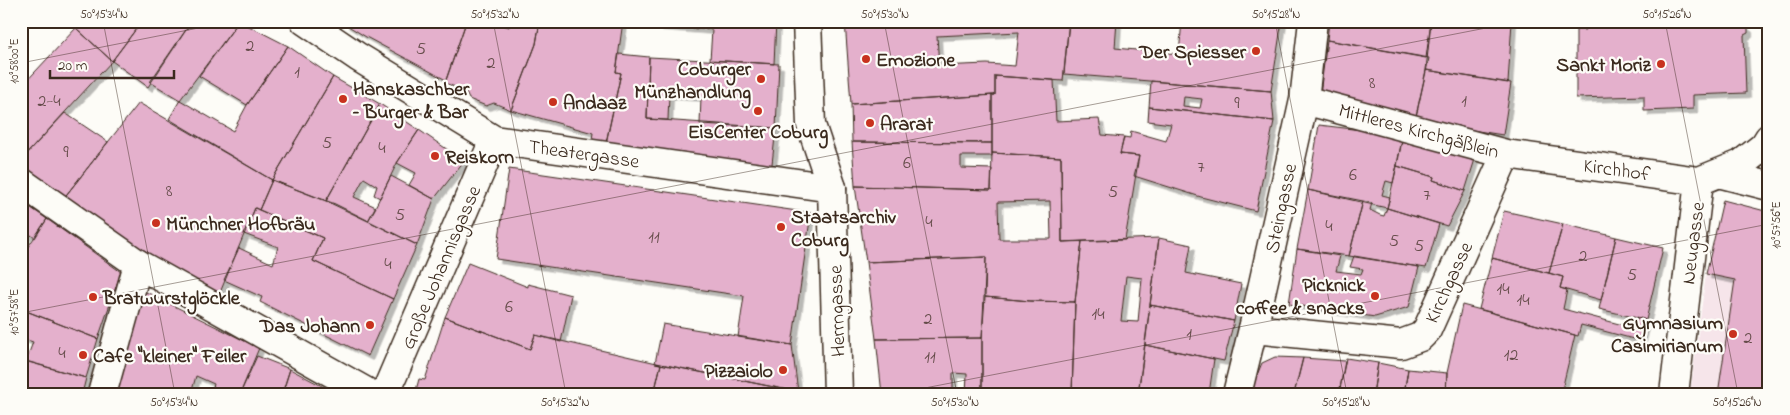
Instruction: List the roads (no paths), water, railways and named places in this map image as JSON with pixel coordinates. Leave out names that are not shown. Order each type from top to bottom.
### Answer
[{"type":"street","name":"Theatergasse","points":[[304,21],[358,57],[494,140],[832,188]]},
{"type":"street","name":"Herrngasse","points":[[807,21],[811,125],[832,188],[838,394]]},
{"type":"street","name":"Steingasse","points":[[1237,394],[1254,329],[1304,100],[1313,21]]},
{"type":"street","name":"Mittleres Kirchgäßlein","points":[[1304,100],[1506,154],[1534,158]]},
{"type":"street","points":[[1711,177],[1741,164],[1754,155],[1769,138]]},
{"type":"street","name":"Große Johannisgasse","points":[[385,394],[494,140]]},
{"type":"street","name":"Kirchgasse","points":[[1254,329],[1401,344],[1420,337],[1427,330],[1506,154]]},
{"type":"street","name":"Kirchhof","points":[[1534,158],[1711,177],[1769,186]]},
{"type":"street","name":"Neugasse","points":[[1674,394],[1711,177]]},
{"type":"street","points":[[21,182],[138,264],[370,394]]},
{"type":"street","points":[[102,394],[138,264]]},
{"type":"place","name":"Der Spiesser","points":[[1256,51]]},
{"type":"place","name":"Emozione","points":[[866,59]]},
{"type":"place","name":"Sankt Moriz","points":[[1661,64]]},
{"type":"place","name":"Coburger Münzhandlung","points":[[761,79]]},
{"type":"place","name":"Hanskaschber – Burger & Bar","points":[[343,99]]},
{"type":"place","name":"Andaaz","points":[[553,102]]},
{"type":"place","name":"EisCenter Coburg","points":[[758,111]]},
{"type":"place","name":"Ararat","points":[[870,123]]},
{"type":"place","name":"Reiskorn","points":[[435,156]]},
{"type":"place","name":"Münchner Hofbräu","points":[[156,223]]},
{"type":"place","name":"Staatsarchiv Coburg","points":[[781,227]]},
{"type":"place","name":"Picknick coffee & snacks","points":[[1375,296]]},
{"type":"place","name":"Bratwurstglöckle","points":[[93,297]]},
{"type":"place","name":"Das Johann","points":[[370,325]]},
{"type":"place","name":"Gymnasium Casimirianum","points":[[1733,334]]},
{"type":"place","name":"Cafe \"kleiner\" Feiler","points":[[83,355]]},
{"type":"place","name":"Pizzaiolo","points":[[783,370]]}]
